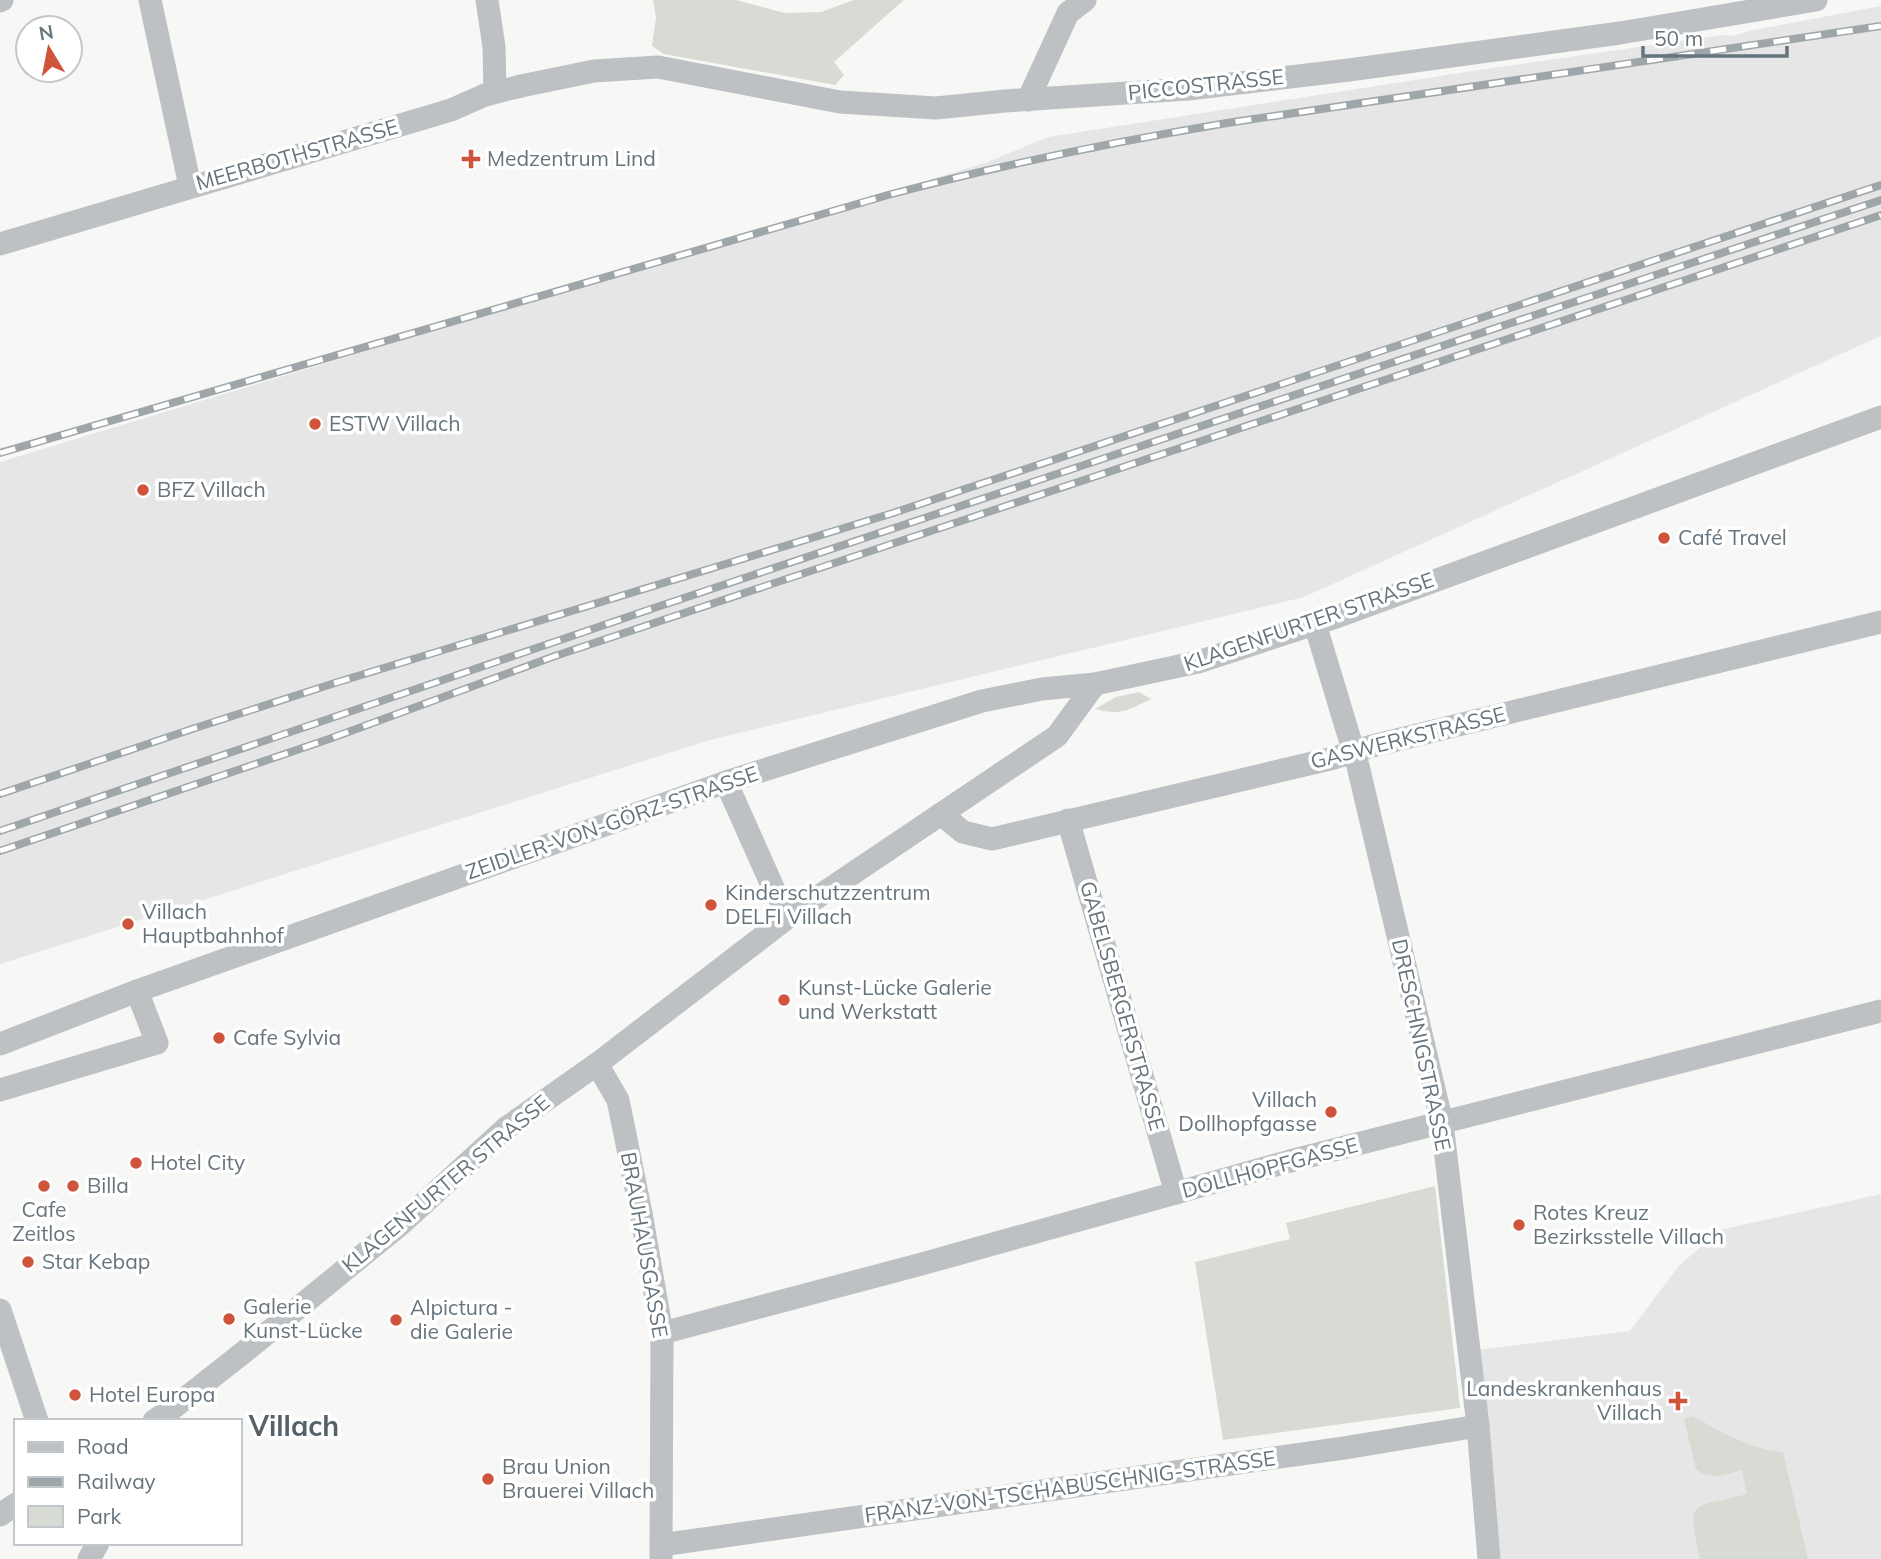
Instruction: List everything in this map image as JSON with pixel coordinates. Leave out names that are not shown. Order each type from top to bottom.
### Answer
[{"type":"street","points":[[150,0],[190,186]]},
{"type":"street","points":[[487,0],[494,47],[495,92]]},
{"type":"street","name":"PICCOSTRASSE","points":[[594,71],[658,67],[840,103],[936,108],[1188,89],[1349,70],[1620,33],[1816,0]]},
{"type":"street","points":[[1028,100],[1075,4]]},
{"type":"street","name":"MEERBOTHSTRASSE","points":[[0,244],[451,110],[495,92],[594,71]]},
{"type":"street","name":"KLAGENFURTER STRASSE","points":[[170,1414],[401,1224],[506,1128],[597,1064],[791,915],[1057,736],[1096,684],[1198,662],[1315,624],[1881,417]]},
{"type":"street","name":"GASWERKSTRASSE","points":[[941,814],[963,832],[992,839],[1881,622]]},
{"type":"street","name":"DRESCHNIGSTRASSE","points":[[1315,624],[1354,751],[1442,1123],[1478,1426],[1489,1559]]},
{"type":"street","name":"ZEIDLER-VON-GÖRZ-STRASSE","points":[[0,1044],[137,991],[726,782],[982,701],[1042,689],[1096,684]]},
{"type":"street","points":[[726,782],[775,892],[791,915]]},
{"type":"street","name":"GABELSBERGERSTRASSE","points":[[1068,820],[1176,1193]]},
{"type":"street","points":[[0,1090],[157,1044],[137,991]]},
{"type":"street","name":"DOLLHOPFGASSE","points":[[662,1333],[1176,1193],[1881,1012]]},
{"type":"street","name":"BRAUHAUSGASSE","points":[[597,1064],[618,1100],[662,1333],[661,1552]]},
{"type":"street","points":[[0,1310],[36,1419]]},
{"type":"street","name":"FRANZ-VON-TSCHABUSCHNIG-STRASSE","points":[[661,1552],[896,1512],[1344,1448],[1478,1426]]},
{"type":"shaded area","name":"Villach Hauptbahnhof","points":[[1881,6],[1881,336],[1304,597],[710,740],[0,964],[0,462],[985,163],[1048,137],[1466,72],[1722,35],[1732,36]]},
{"type":"shaded area","name":"Landeskrankenhaus Villach","points":[[1881,1194],[1881,1559],[1495,1559],[1469,1351],[1630,1331],[1678,1267],[1719,1230]]},
{"type":"green space","points":[[653,0],[736,0],[785,13],[821,12],[854,0],[904,0],[834,62],[844,75],[835,85],[664,54],[652,46],[656,18]]},
{"type":"green space","points":[[1139,692],[1151,699],[1124,711],[1095,709],[1116,697]]},
{"type":"green space","points":[[1435,1186],[1460,1408],[1223,1440],[1195,1262],[1290,1239],[1286,1223]]},
{"type":"green space","points":[[1693,1416],[1749,1444],[1783,1452],[1808,1559],[1700,1559],[1694,1524],[1694,1514],[1698,1508],[1747,1494],[1742,1470],[1712,1476],[1696,1469],[1684,1419]]},
{"type":"railway","points":[[0,453],[888,195],[1014,164],[1227,123],[1881,26]]},
{"type":"railway","points":[[0,794],[338,682],[890,514],[1881,185]]},
{"type":"railway","points":[[0,831],[654,608],[1881,200]]},
{"type":"railway","points":[[0,851],[329,739],[555,656],[1881,215]]},
{"type":"place","name":"Medzentrum Lind","points":[[471,159]]},
{"type":"place","name":"ESTW Villach","points":[[315,424]]},
{"type":"place","name":"BFZ Villach","points":[[143,490]]},
{"type":"place","name":"Café Travel","points":[[1664,538]]},
{"type":"place","name":"Kinderschutzzentrum DELFI Villach","points":[[711,905]]},
{"type":"place","name":"Villach Hauptbahnhof","points":[[128,924]]},
{"type":"place","name":"Kunst-Lücke Galerie und Werkstatt","points":[[784,1000]]},
{"type":"place","name":"Cafe Sylvia","points":[[219,1038]]},
{"type":"place","name":"Villach Dollhopfgasse","points":[[1331,1112]]},
{"type":"place","name":"Hotel City","points":[[136,1163]]},
{"type":"place","name":"Cafe Zeitlos","points":[[44,1186]]},
{"type":"place","name":"Billa","points":[[73,1186]]},
{"type":"place","name":"Rotes Kreuz Bezirksstelle Villach","points":[[1519,1225]]},
{"type":"place","name":"Star Kebap","points":[[28,1262]]},
{"type":"place","name":"Galerie Kunst-Lücke","points":[[229,1319]]},
{"type":"place","name":"Alpictura - die Galerie","points":[[396,1320]]},
{"type":"place","name":"Hotel Europa","points":[[75,1395]]},
{"type":"place","name":"Landeskrankenhaus Villach","points":[[1678,1401]]},
{"type":"place","name":"Brau Union Brauerei Villach","points":[[488,1479]]},
{"type":"district","name":"Villach","points":[[294,1426]]}]
